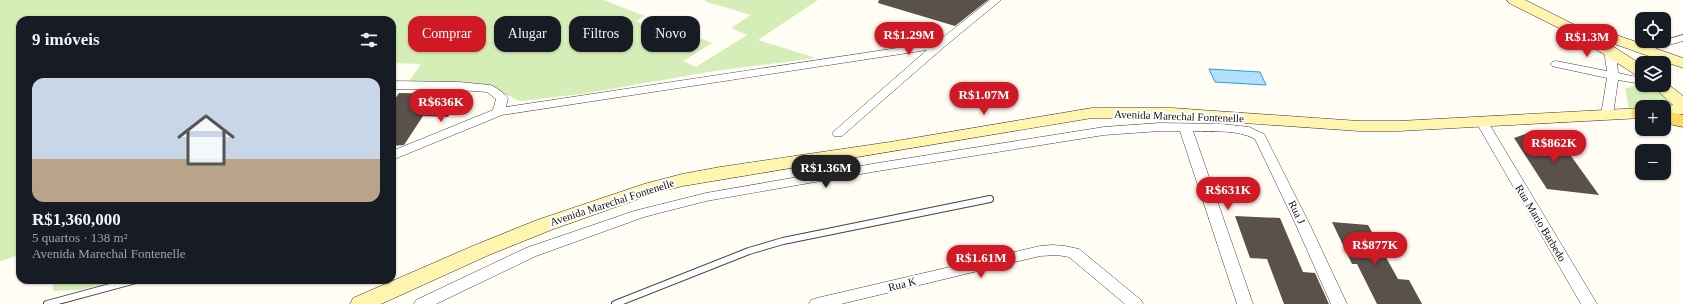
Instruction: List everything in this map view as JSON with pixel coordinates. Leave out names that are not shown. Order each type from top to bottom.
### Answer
[{"type":"main road","points":[[1514,0],[1550,16],[1683,63]]},
{"type":"main road","points":[[1550,16],[1610,50],[1635,67]]},
{"type":"main road","points":[[1671,87],[1683,89]]},
{"type":"main road","points":[[1668,92],[1683,105]]},
{"type":"main road","points":[[1671,110],[1683,109]]},
{"type":"main road","name":"Avenida Marechal Fontenelle","points":[[361,304],[482,250],[544,225],[651,188],[682,180],[720,173],[890,147],[1092,113],[1172,113],[1359,126],[1399,126],[1635,113]]},
{"type":"main road","points":[[1671,118],[1683,121]]},
{"type":"street","points":[[838,133],[940,45],[996,0]]},
{"type":"street","points":[[1643,49],[1683,38]]},
{"type":"street","points":[[396,154],[499,112],[940,45]]},
{"type":"street","points":[[1607,115],[1613,74],[1610,50]]},
{"type":"street","points":[[1556,64],[1635,79]]},
{"type":"street","points":[[396,85],[459,86],[490,89],[502,98],[499,112]]},
{"type":"street","name":"Rua Mario Barbedo","points":[[1482,122],[1589,304]]},
{"type":"street","points":[[422,304],[530,252],[639,214],[679,203],[870,168],[1072,135],[1132,128],[1185,127],[1244,304]]},
{"type":"street","name":"Rua J","points":[[1185,127],[1243,130],[1257,135],[1264,144],[1339,304]]},
{"type":"street","name":"Rua K","points":[[817,304],[852,300],[1040,251],[1063,249],[1074,253],[1135,304]]},
{"type":"lane","points":[[615,304],[749,251],[783,241],[990,199]]},
{"type":"lane","points":[[47,304],[121,284]]},
{"type":"green space","points":[[0,0],[603,0],[645,16],[641,16],[641,18],[636,21],[641,23],[641,52],[698,52],[683,61],[696,67],[747,35],[731,28],[751,15],[704,1],[818,0],[758,40],[816,58],[714,71],[582,94],[520,101],[511,96],[507,96],[495,87],[487,85],[407,84],[421,64],[396,63],[396,16],[16,16],[16,256],[0,261]]},
{"type":"green space","points":[[700,38],[712,43],[700,50]]},
{"type":"green space","points":[[1635,86],[1635,92],[1661,92],[1671,100],[1635,100],[1635,108],[1629,108],[1625,88]]},
{"type":"green space","points":[[1671,100],[1677,105],[1671,105]]},
{"type":"green space","points":[[53,284],[105,284],[81,290],[53,291]]},
{"type":"water","points":[[1209,69],[1260,72],[1266,85],[1215,82]]},
{"type":"building","points":[[879,0],[988,0],[955,26],[878,3]]},
{"type":"building","points":[[399,93],[463,94],[448,117],[423,116],[404,145],[396,146],[396,98]]},
{"type":"building","points":[[1531,132],[1556,135],[1599,195],[1547,189],[1514,138]]},
{"type":"building","points":[[1235,216],[1280,218],[1303,272],[1315,273],[1329,304],[1284,304],[1267,259],[1250,258]]},
{"type":"building","points":[[1332,222],[1368,225],[1398,279],[1409,280],[1422,304],[1377,304],[1357,264],[1352,264]]}]
